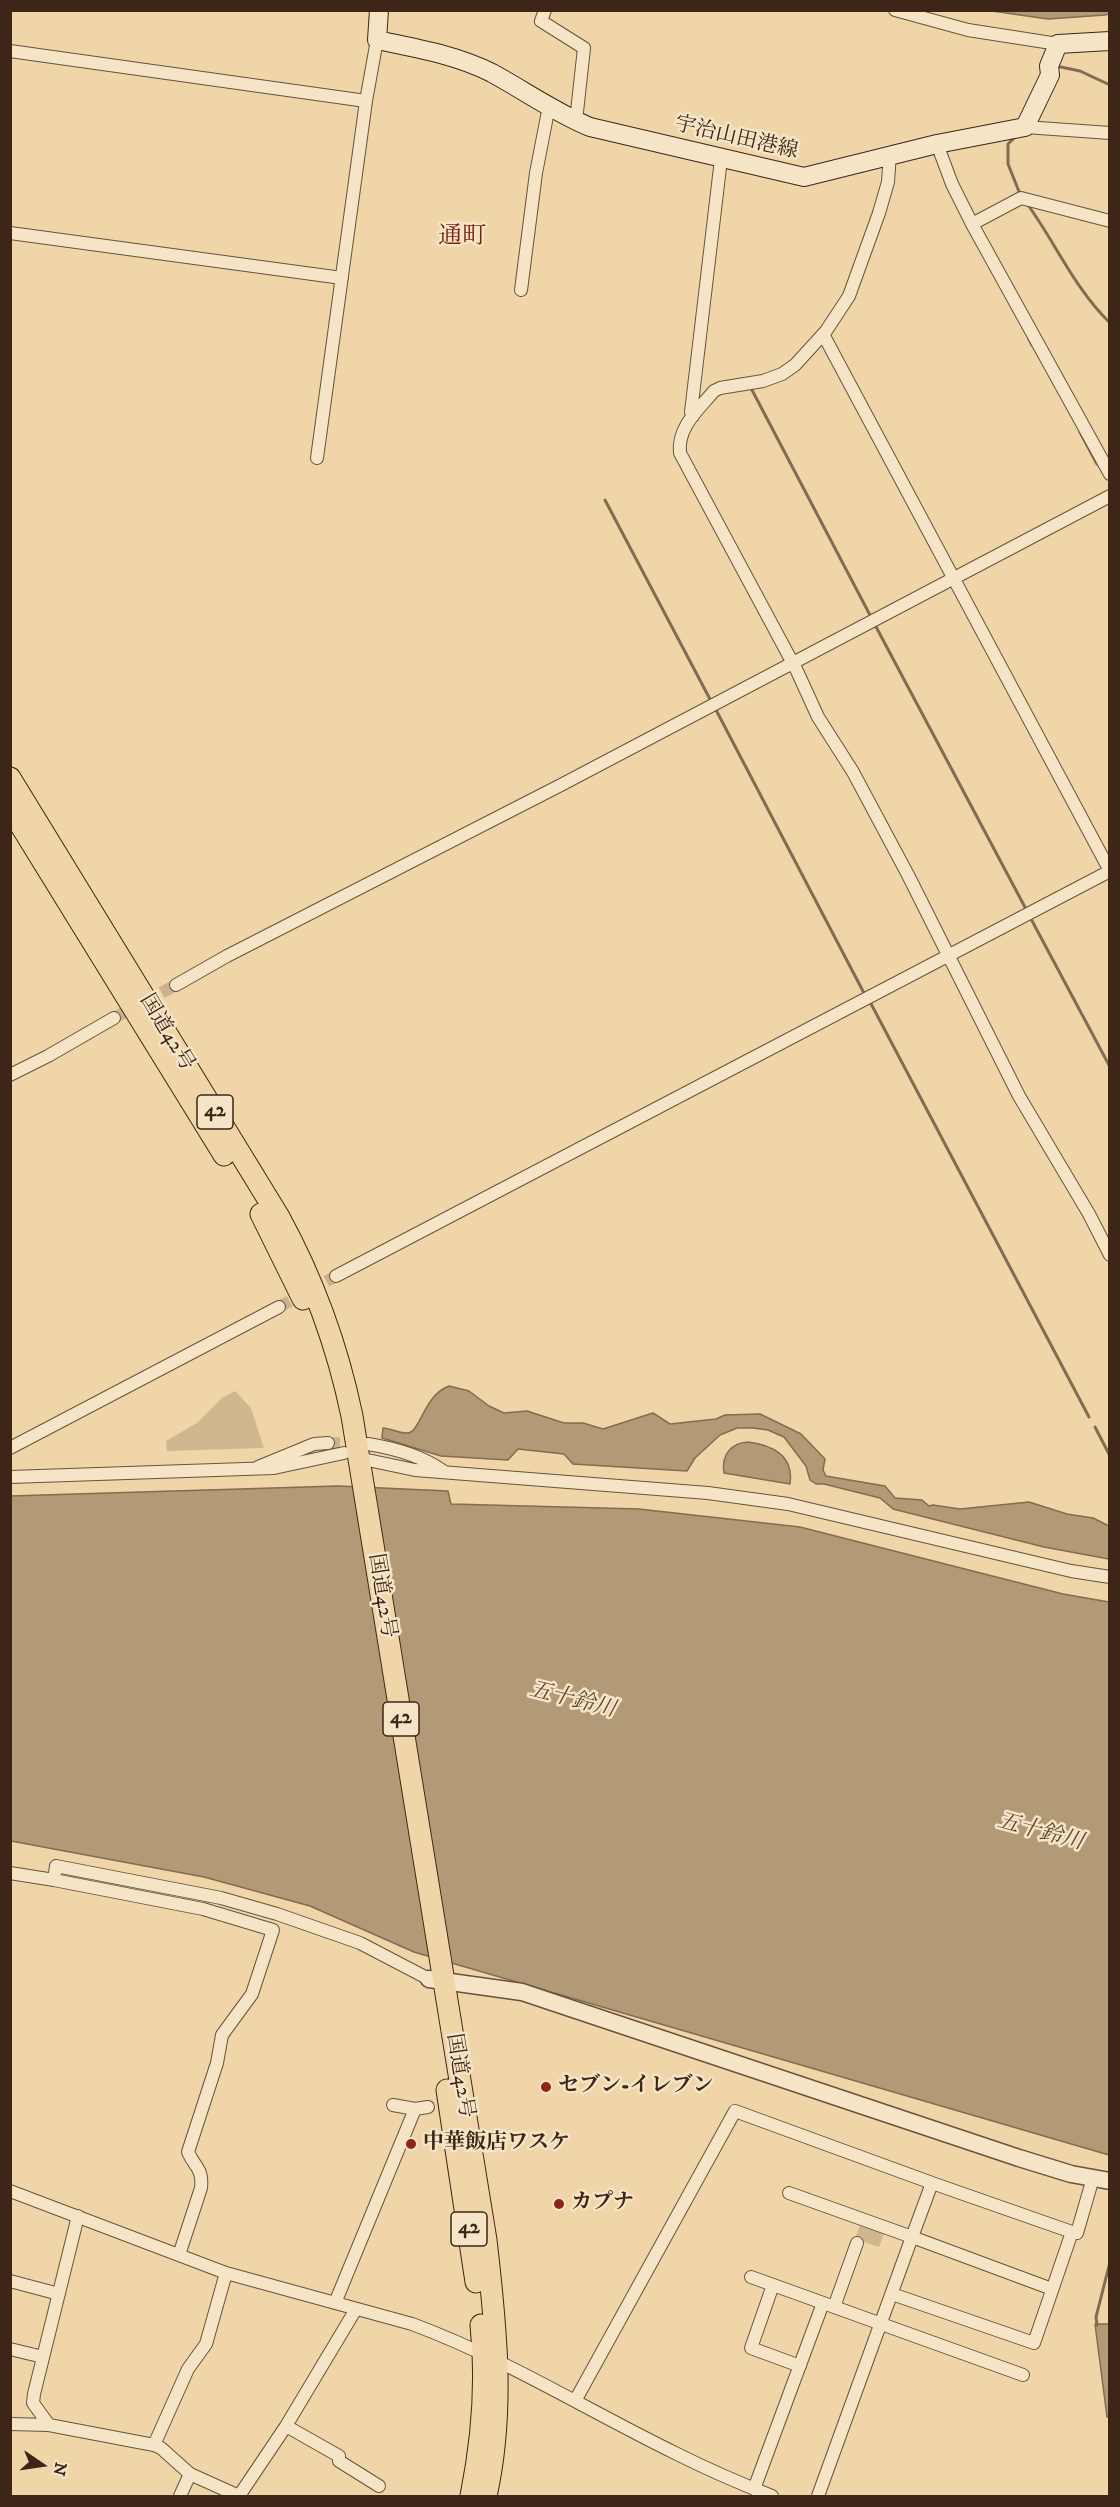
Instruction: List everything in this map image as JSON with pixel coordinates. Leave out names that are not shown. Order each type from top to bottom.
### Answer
[{"type":"highway","name":"国道42号","points":[[10,778],[273,1206],[298,1252],[334,1341],[352,1416],[351,1457]]},
{"type":"highway","name":"国道42号","points":[[10,808],[267,1225],[310,1316],[323,1353],[351,1457],[435,1973],[489,2356],[495,2444],[486,2496]]},
{"type":"highway","name":"国道42号","points":[[471,2496],[480,2443],[489,2356]]},
{"type":"main road","points":[[377,40],[379,10]]},
{"type":"main road","name":"宇治山田港線","points":[[377,40],[462,60],[491,73],[576,121],[636,139],[804,177],[890,154],[1025,127]]},
{"type":"main road","points":[[1025,127],[1050,75],[1049,66],[1058,44],[1110,41]]},
{"type":"street","points":[[545,10],[541,21],[584,48],[576,121]]},
{"type":"street","points":[[895,10],[968,30],[1058,44]]},
{"type":"street","points":[[317,458],[366,101],[377,40]]},
{"type":"street","points":[[10,51],[366,101]]},
{"type":"street","points":[[521,290],[536,173],[549,106]]},
{"type":"street","points":[[1025,127],[1110,134]]},
{"type":"street","points":[[937,144],[952,184],[972,224],[1110,474]]},
{"type":"street","points":[[890,154],[888,182],[849,296],[823,334],[795,365],[783,374],[763,381],[720,388],[714,392],[693,416],[680,438],[680,453],[792,662],[818,717],[853,772],[1019,1096],[1089,1214],[1110,1255]]},
{"type":"street","points":[[693,416],[691,412],[721,159]]},
{"type":"street","points":[[972,224],[1021,198],[1110,220]]},
{"type":"street","points":[[10,233],[342,278]]},
{"type":"street","points":[[336,1276],[1110,871],[823,334]]},
{"type":"street","points":[[176,985],[227,956],[311,915],[1110,496]]},
{"type":"street","points":[[10,1075],[114,1018]]},
{"type":"street","points":[[10,1448],[279,1307]]},
{"type":"street","points":[[255,1469],[314,1444],[351,1457],[415,1470],[708,1493],[788,1504],[1071,1571],[1110,1577]]},
{"type":"street","points":[[10,1477],[274,1468],[351,1457]]},
{"type":"street","points":[[54,1880],[56,1866],[221,1898],[277,1914],[360,1943],[435,1973],[522,1992],[1019,2158],[1101,2179],[1077,2234],[735,2111],[575,2401]]},
{"type":"street","points":[[10,1873],[203,1909],[273,1930],[252,1994],[222,2036],[217,2063],[188,2152],[200,2169],[202,2178],[201,2188],[179,2255]]},
{"type":"street","points":[[335,2303],[422,2108],[393,2105]]},
{"type":"street","points":[[818,2496],[932,2183]]},
{"type":"street","points":[[10,2190],[226,2273],[412,2324],[489,2356],[676,2454],[772,2496]]},
{"type":"street","points":[[789,2193],[1052,2289]]},
{"type":"street","points":[[49,2425],[33,2403],[78,2216]]},
{"type":"street","points":[[892,2294],[1034,2343],[1072,2232]]},
{"type":"street","points":[[754,2489],[800,2366],[857,2242]]},
{"type":"street","points":[[154,2445],[188,2369],[206,2344],[226,2273]]},
{"type":"street","points":[[751,2277],[1023,2375]]},
{"type":"street","points":[[10,2281],[59,2294]]},
{"type":"street","points":[[773,2285],[751,2348],[800,2366]]},
{"type":"street","points":[[10,2424],[49,2425],[154,2445],[161,2448],[190,2474],[239,2496],[286,2426],[356,2309]]},
{"type":"street","points":[[10,2349],[43,2357]]},
{"type":"street","points":[[286,2426],[339,2456],[339,2461],[379,2486]]},
{"type":"street","points":[[180,2496],[190,2474]]},
{"type":"shaded area","points":[[235,1391],[251,1408],[264,1448],[167,1451],[166,1441],[197,1423],[222,1398]]},
{"type":"shaded area","points":[[861,2222],[885,2231],[879,2247],[855,2239]]},
{"type":"water","points":[[1109,10],[1109,14],[1105,15],[1048,19],[992,11]]},
{"type":"water","points":[[449,1386],[469,1391],[489,1406],[504,1413],[527,1411],[564,1423],[583,1423],[603,1429],[653,1413],[670,1424],[716,1419],[725,1415],[760,1414],[801,1434],[825,1459],[823,1470],[826,1476],[885,1486],[895,1498],[922,1500],[929,1506],[960,1509],[1029,1502],[1067,1514],[1093,1518],[1109,1526],[1109,1559],[1044,1547],[893,1509],[880,1498],[816,1484],[810,1480],[806,1466],[784,1437],[768,1430],[737,1428],[720,1435],[695,1458],[687,1471],[573,1464],[564,1454],[518,1449],[508,1460],[441,1456],[382,1438],[383,1428],[404,1433],[415,1429],[434,1396]]},
{"type":"water","points":[[748,1442],[773,1449],[785,1459],[789,1466],[790,1484],[724,1473],[724,1461],[728,1451]]},
{"type":"water","name":"五十鈴川","points":[[338,1486],[448,1491],[451,1504],[639,1509],[800,1527],[1063,1594],[1109,1602],[1109,2155],[414,1952],[310,1906],[204,1877],[11,1841],[10,1496]]},
{"type":"water","points":[[1095,2324],[1109,2324],[1109,2417],[1107,2417]]},
{"type":"waterway","points":[[1056,66],[1080,71],[1110,85]]},
{"type":"waterway","points":[[1015,137],[1008,144],[1008,164],[1020,194]]},
{"type":"waterway","points":[[1028,205],[1086,296],[1110,323]]},
{"type":"waterway","points":[[1029,339],[1032,345]]},
{"type":"waterway","points":[[752,390],[871,617]]},
{"type":"waterway","points":[[1080,432],[1097,464]]},
{"type":"waterway","points":[[605,500],[712,703]]},
{"type":"waterway","points":[[874,623],[1027,911]]},
{"type":"waterway","points":[[715,708],[865,995]]},
{"type":"waterway","points":[[1030,917],[1110,1067]]},
{"type":"waterway","points":[[869,1000],[1089,1417]]},
{"type":"waterway","points":[[1095,1427],[1110,1456]]},
{"type":"waterway","points":[[1097,2325],[1096,2317],[1110,2262]]},
{"type":"tunnel","points":[[114,1018],[176,985]]},
{"type":"tunnel","points":[[279,1307],[336,1276]]},
{"type":"tunnel","points":[[328,1443],[360,1444]]},
{"type":"place","name":"セブン-イレブン","points":[[546,2087]]},
{"type":"place","name":"中華飯店ワスケ","points":[[411,2144]]},
{"type":"place","name":"カプナ","points":[[559,2204]]},
{"type":"district","name":"通町","points":[[462,238]]}]
